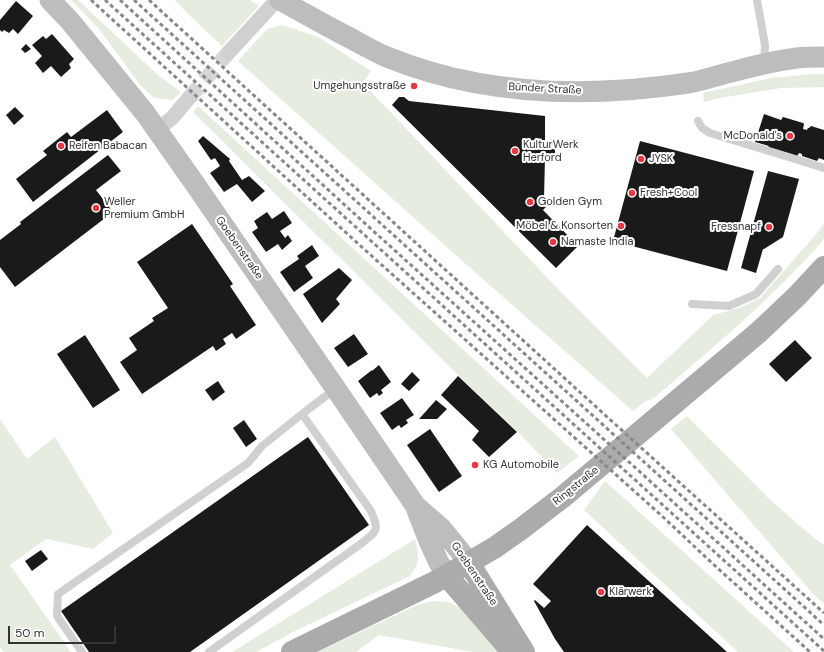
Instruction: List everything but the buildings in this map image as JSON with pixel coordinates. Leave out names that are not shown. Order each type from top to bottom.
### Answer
[{"type":"main road","name":"Ringstraße","points":[[292,652],[447,576],[503,541],[564,496],[759,332],[797,296],[824,267]]},
{"type":"main road","name":"Goebenstraße","points":[[469,563],[524,652]]},
{"type":"main road","name":"Goebenstraße","points":[[447,576],[512,652]]},
{"type":"street","name":"Goebenstraße","points":[[50,0],[75,27],[145,113],[336,389],[414,505],[436,558],[447,576]]},
{"type":"street","points":[[229,52],[277,0]]},
{"type":"street","name":"Bünder Straße","points":[[280,0],[326,26],[387,57],[424,70],[461,80],[530,90],[591,92],[690,83],[764,64],[797,58],[824,57]]},
{"type":"street","points":[[157,130],[172,118],[189,98]]},
{"type":"street","name":"Goebenstraße","points":[[414,505],[441,528],[469,563]]},
{"type":"lane","points":[[757,0],[765,44],[764,64]]},
{"type":"lane","points":[[698,121],[702,128],[710,133],[824,168]]},
{"type":"lane","points":[[692,304],[729,306],[756,294],[778,269]]},
{"type":"lane","points":[[82,652],[57,616],[58,594],[248,462],[262,446],[336,389]]},
{"type":"lane","points":[[209,652],[362,544],[375,532],[376,524],[371,511],[302,414]]},
{"type":"shaded area","points":[[71,0],[78,0],[158,75],[181,92],[173,100],[154,98],[140,85],[100,30]]},
{"type":"shaded area","points":[[175,0],[250,0],[259,6],[222,46]]},
{"type":"shaded area","points":[[282,25],[318,37],[371,71],[363,83],[556,287],[647,378],[713,315],[742,307],[760,298],[818,232],[824,223],[824,239],[805,261],[764,302],[655,397],[646,401],[633,411],[238,61],[267,29]]},
{"type":"shaded area","points":[[824,74],[824,87],[781,88],[704,102],[703,93],[771,78]]},
{"type":"shaded area","points":[[198,106],[579,456],[557,473],[518,432],[456,373],[193,112]]},
{"type":"shaded area","points":[[687,416],[767,497],[824,545],[824,604],[814,595],[671,429]]},
{"type":"shaded area","points":[[0,419],[27,459],[55,437],[113,533],[93,549],[46,539],[10,565],[71,652],[4,652],[0,647]]},
{"type":"shaded area","points":[[605,481],[794,652],[738,652],[584,510]]},
{"type":"shaded area","points":[[415,539],[418,558],[414,571],[410,576],[297,630],[256,652],[232,652]]},
{"type":"shaded area","points":[[433,601],[449,602],[464,610],[501,652],[473,652],[379,635],[356,652],[318,652],[417,605]]},
{"type":"tunnel","points":[[189,98],[229,52]]},
{"type":"railway","points":[[91,0],[364,249],[662,516],[810,652]]},
{"type":"railway","points":[[105,0],[824,651]]},
{"type":"railway","points":[[120,0],[824,639]]},
{"type":"railway","points":[[134,0],[824,625]]},
{"type":"railway","points":[[149,0],[824,613]]},
{"type":"place","name":"Umgehungsstraße","points":[[414,86]]},
{"type":"place","name":"McDonald's","points":[[790,136]]},
{"type":"place","name":"Reifen Babacan","points":[[61,146]]},
{"type":"place","name":"KulturWerk Herford","points":[[515,151]]},
{"type":"place","name":"JYSK","points":[[641,159]]},
{"type":"place","name":"Fresh+Cool","points":[[632,193]]},
{"type":"place","name":"Golden Gym","points":[[530,202]]},
{"type":"place","name":"Weller Premium GmbH","points":[[96,208]]},
{"type":"place","name":"Möbel & Konsorten","points":[[621,226]]},
{"type":"place","name":"Fressnapf","points":[[769,227]]},
{"type":"place","name":"Namaste India","points":[[553,242]]},
{"type":"place","name":"KG Automobile","points":[[475,465]]},
{"type":"place","name":"Klärwerk","points":[[601,592]]}]
